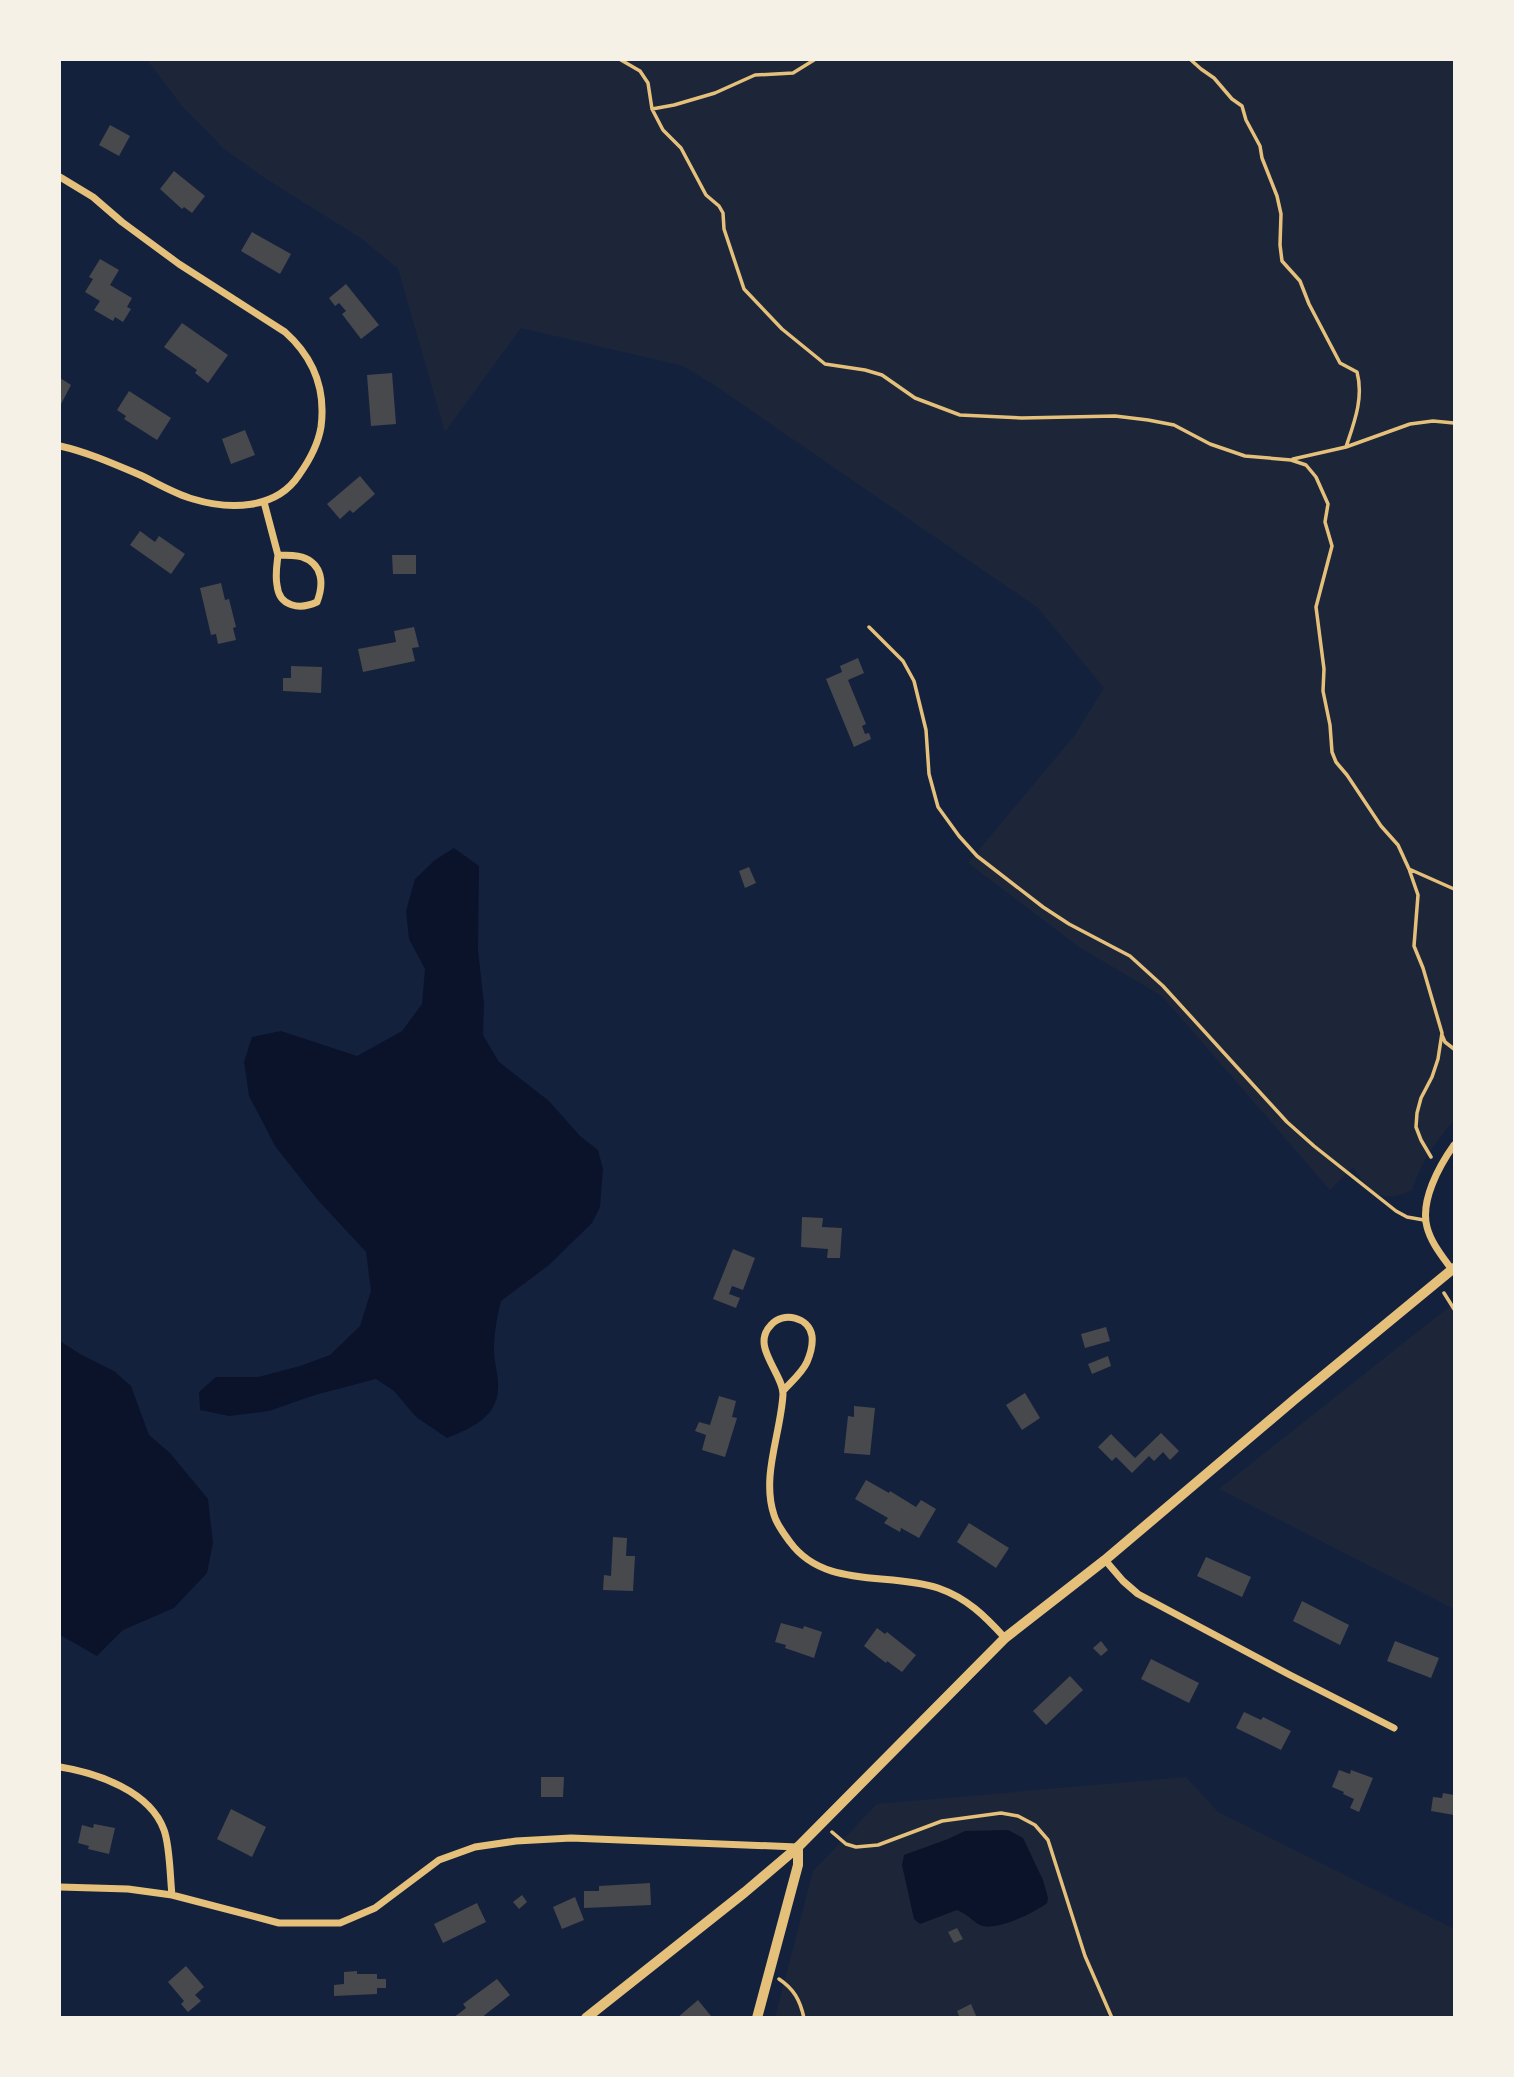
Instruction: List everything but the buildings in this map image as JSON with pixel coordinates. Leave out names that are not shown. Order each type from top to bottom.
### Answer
[{"type":"main road","points":[[586,2018],[798,1847],[1005,1638],[1105,1560],[1453,1269]]},
{"type":"street","points":[[60,177],[93,197],[179,264],[285,332],[309,359],[321,393],[321,428],[317,444],[287,490],[264,502],[217,505],[190,499],[138,474],[60,446]]},
{"type":"street","points":[[264,502],[278,555],[276,586],[281,598],[294,606],[307,607],[317,602],[322,590],[322,578],[315,566],[303,557],[278,555]]},
{"type":"street","points":[[1453,1269],[1428,1230],[1426,1221],[1427,1204],[1454,1145]]},
{"type":"street","points":[[783,1391],[806,1364],[811,1349],[812,1336],[807,1326],[797,1318],[777,1319],[769,1326],[765,1335],[765,1348],[783,1391],[769,1497],[774,1517],[797,1552],[812,1564],[829,1571],[850,1576],[911,1582],[941,1589],[981,1611],[1005,1638]]},
{"type":"street","points":[[1105,1560],[1138,1594],[1394,1728]]},
{"type":"street","points":[[60,1767],[84,1772],[122,1788],[145,1802],[158,1816],[165,1832],[172,1895]]},
{"type":"street","points":[[60,1887],[128,1889],[172,1895],[279,1923],[340,1923],[375,1908],[439,1860],[475,1847],[516,1841],[571,1838],[798,1847],[798,1865],[757,2018]]},
{"type":"lane","points":[[869,627],[903,661],[914,681],[926,730],[929,774],[938,807],[977,856],[1069,924],[1130,956],[1163,986],[1287,1122],[1396,1211],[1407,1217],[1426,1221]]},
{"type":"path","points":[[621,60],[640,71],[648,83],[652,109],[663,130],[681,148],[706,195],[723,213],[724,229],[744,289],[782,329],[825,364],[865,370],[882,376],[915,398],[960,415],[1022,418],[1115,416],[1148,420],[1174,425],[1210,444],[1245,456],[1291,460],[1306,465],[1316,477],[1328,504],[1325,522],[1332,546],[1316,607],[1324,669],[1322,691],[1330,725],[1332,752],[1336,762],[1381,826],[1398,845],[1409,869],[1418,895],[1413,946],[1423,968],[1441,1033],[1454,1049]]},
{"type":"path","points":[[652,109],[715,93],[755,75],[793,73],[814,60]]},
{"type":"path","points":[[1191,60],[1242,106],[1260,146],[1277,196],[1282,261],[1300,281],[1340,363],[1357,372],[1360,387],[1358,411],[1346,447]]},
{"type":"path","points":[[1291,460],[1346,447],[1410,424],[1433,421],[1454,423]]},
{"type":"path","points":[[1409,869],[1454,889]]},
{"type":"path","points":[[1440,1171],[1416,1127],[1421,1098],[1438,1059],[1441,1033]]},
{"type":"path","points":[[1437,1283],[1454,1309]]},
{"type":"path","points":[[822,1824],[846,1844],[856,1847],[878,1845],[942,1821],[1001,1813],[1018,1816],[1035,1825],[1048,1840],[1085,1956],[1112,2018]]},
{"type":"path","points":[[769,1972],[792,1988],[804,2018]]},
{"type":"shaded area","points":[[147,60],[1454,60],[1454,1121],[1429,1153],[1412,1190],[1392,1196],[1377,1194],[1353,1167],[1330,1190],[1162,996],[1079,947],[968,863],[1074,736],[1104,688],[1038,608],[683,366],[521,328],[445,432],[398,269],[362,239],[260,175],[223,148],[182,106]]},
{"type":"shaded area","points":[[454,848],[479,866],[478,950],[484,1004],[483,1035],[499,1062],[549,1101],[580,1136],[598,1150],[603,1169],[600,1207],[592,1223],[549,1265],[501,1301],[494,1344],[497,1398],[488,1414],[465,1430],[447,1438],[416,1417],[394,1391],[376,1379],[315,1395],[269,1411],[229,1416],[200,1410],[199,1392],[216,1377],[258,1377],[300,1366],[330,1355],[360,1326],[371,1291],[366,1252],[316,1198],[275,1146],[249,1096],[244,1062],[252,1037],[281,1031],[357,1056],[402,1031],[422,1004],[425,969],[409,939],[406,911],[415,879],[435,860]]},
{"type":"shaded area","points":[[1454,1303],[1454,1609],[1219,1489]]},
{"type":"shaded area","points":[[60,1341],[114,1371],[131,1386],[149,1435],[170,1453],[208,1499],[213,1543],[207,1573],[174,1608],[123,1630],[97,1656],[60,1635]]},
{"type":"shaded area","points":[[1186,1777],[1218,1812],[1454,1929],[1454,2017],[775,2018],[813,1871],[877,1804]]},
{"type":"shaded area","points":[[1008,1830],[1023,1838],[1043,1880],[1047,1903],[1024,1916],[995,1926],[980,1925],[957,1910],[920,1924],[914,1919],[902,1865],[904,1855],[965,1831]]}]
